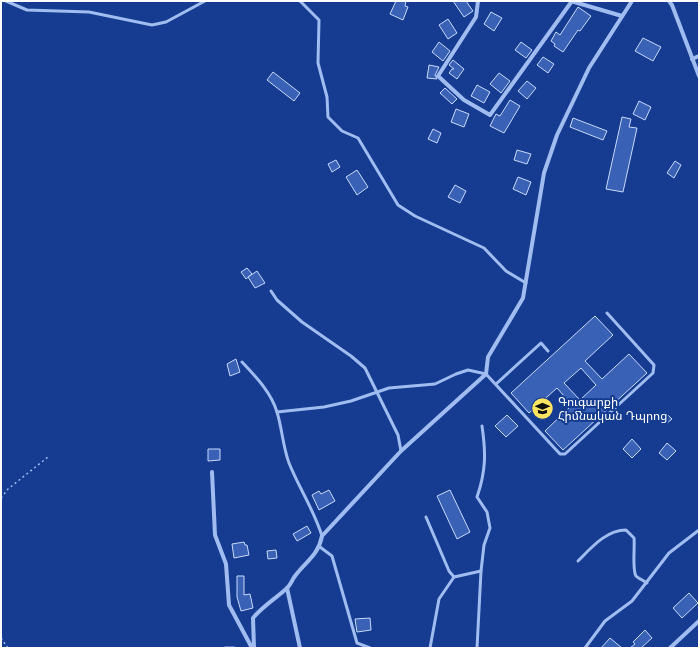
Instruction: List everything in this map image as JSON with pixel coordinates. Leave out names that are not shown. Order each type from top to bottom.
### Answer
[{"type":"street","points":[[478,1],[476,17],[438,76],[464,100],[490,115],[571,1],[622,16]]},
{"type":"street","points":[[253,648],[253,618],[261,607],[287,588],[295,576],[308,563],[320,547],[322,536],[401,451],[486,374],[488,356],[523,298],[544,173],[557,135],[589,68],[632,1]]},
{"type":"street","points":[[669,1],[672,5],[699,76]]},
{"type":"street","points":[[692,59],[699,56]]},
{"type":"street","points":[[212,472],[215,535],[226,564],[229,605],[253,648]]},
{"type":"street","points":[[287,588],[300,648]]},
{"type":"street","points":[[670,648],[699,621]]},
{"type":"lane","points":[[6,1],[27,10],[89,12],[152,25],[166,22],[205,1]]},
{"type":"lane","points":[[300,1],[319,20],[318,63],[327,97],[328,117],[342,131],[358,138],[398,205],[415,216],[484,248],[506,271],[526,283]]},
{"type":"lane","points":[[271,291],[277,300],[302,322],[351,356],[365,368],[398,435],[401,451]]},
{"type":"lane","points":[[277,412],[324,407],[352,401],[376,391],[389,388],[435,384],[468,370],[486,374],[560,454],[565,454],[653,373],[654,364],[607,313]]},
{"type":"lane","points":[[496,384],[541,343],[548,351]]},
{"type":"lane","points":[[242,362],[268,392],[277,412],[289,463],[317,520],[322,536]]},
{"type":"lane","points":[[478,648],[481,571],[484,545],[490,528],[487,512],[478,497],[484,478],[486,451],[482,426]]},
{"type":"lane","points":[[426,517],[449,571],[454,577]]},
{"type":"lane","points":[[578,561],[599,541],[618,530],[626,530],[634,538],[636,552],[633,567],[636,576],[647,583]]},
{"type":"lane","points":[[585,648],[605,621],[632,601],[669,553],[699,530]]},
{"type":"lane","points":[[320,547],[332,556],[357,643],[370,648]]},
{"type":"lane","points":[[430,648],[439,598],[454,577],[481,571]]},
{"type":"lane","points":[[225,648],[234,648]]},
{"type":"path","points":[[1,498],[8,489],[48,457]]},
{"type":"path","points":[[1,638],[8,648]]},
{"type":"building","points":[[396,1],[406,1],[405,6],[408,7],[403,20],[390,14]]},
{"type":"building","points":[[453,1],[466,1],[473,11],[464,17]]},
{"type":"building","points":[[578,7],[591,16],[580,31],[578,30],[563,52],[554,46],[555,44],[551,41],[556,32],[560,35]]},
{"type":"building","points":[[491,12],[502,18],[494,31],[484,24]]},
{"type":"building","points":[[448,19],[457,33],[448,39],[439,25]]},
{"type":"building","points":[[643,38],[661,47],[653,61],[635,51]]},
{"type":"building","points":[[439,42],[450,51],[443,61],[432,52]]},
{"type":"building","points":[[521,42],[532,50],[526,58],[515,50]]},
{"type":"building","points":[[543,57],[554,64],[548,73],[537,65]]},
{"type":"building","points":[[453,60],[464,69],[457,79],[449,73],[452,69],[454,69],[449,65]]},
{"type":"building","points":[[429,65],[439,67],[435,75],[437,79],[427,78]]},
{"type":"building","points":[[273,72],[300,93],[294,101],[267,80]]},
{"type":"building","points":[[499,73],[510,81],[501,93],[490,84]]},
{"type":"building","points":[[527,81],[536,88],[527,99],[518,91]]},
{"type":"building","points":[[477,85],[490,92],[484,103],[471,96]]},
{"type":"building","points":[[445,88],[457,99],[452,104],[440,93]]},
{"type":"building","points":[[510,100],[520,106],[504,133],[490,126],[496,114],[500,116]]},
{"type":"building","points":[[639,101],[651,107],[645,120],[633,114]]},
{"type":"building","points":[[456,109],[469,114],[464,127],[451,122]]},
{"type":"building","points":[[622,117],[631,119],[629,127],[637,128],[623,192],[606,189]]},
{"type":"building","points":[[573,118],[607,131],[603,140],[570,127]]},
{"type":"building","points":[[433,129],[441,133],[437,143],[428,139]]},
{"type":"building","points":[[517,150],[531,154],[527,164],[514,160]]},
{"type":"building","points":[[336,160],[340,167],[332,172],[328,164]]},
{"type":"building","points":[[675,161],[681,165],[674,178],[667,173]]},
{"type":"building","points":[[357,170],[368,187],[357,195],[346,177]]},
{"type":"building","points":[[518,177],[531,182],[526,195],[513,189]]},
{"type":"building","points":[[455,185],[466,191],[460,203],[448,197]]},
{"type":"building","points":[[247,268],[252,274],[246,279],[241,272]]},
{"type":"building","points":[[257,271],[265,283],[255,288],[248,277]]},
{"type":"building","points":[[595,316],[613,335],[585,361],[602,379],[629,354],[647,373],[563,450],[545,431],[572,405],[557,388],[529,413],[511,393]],"holes":[[[581,368],[596,385],[580,400],[564,383]]]},
{"type":"building","points":[[236,359],[240,372],[230,376],[227,364]]},
{"type":"building","points":[[665,412],[672,419],[667,423],[661,416]]},
{"type":"building","points":[[507,415],[518,426],[506,437],[495,426]]},
{"type":"building","points":[[632,439],[641,449],[632,458],[623,449]]},
{"type":"building","points":[[667,443],[676,451],[667,460],[659,453]]},
{"type":"building","points":[[208,449],[220,449],[220,460],[208,461]]},
{"type":"building","points":[[329,490],[335,501],[319,510],[312,495],[319,491],[321,494]]},
{"type":"building","points":[[450,490],[470,532],[457,539],[437,496]]},
{"type":"building","points":[[307,526],[311,533],[297,541],[293,534]]},
{"type":"building","points":[[244,542],[245,545],[247,545],[249,555],[234,558],[232,544]]},
{"type":"building","points":[[276,550],[277,558],[268,559],[267,551]]},
{"type":"building","points":[[237,576],[244,576],[244,595],[250,594],[253,608],[241,611],[237,597]]},
{"type":"building","points":[[689,593],[698,603],[682,618],[673,608]]},
{"type":"building","points":[[370,618],[371,630],[357,632],[355,619]]},
{"type":"building","points":[[645,630],[652,638],[641,648],[630,648],[635,644],[633,642]]},
{"type":"building","points":[[610,638],[622,648],[601,648]]},
{"type":"place","name":"Գուգարքի Հիմնական Դպրոց","points":[[542,409]]}]
